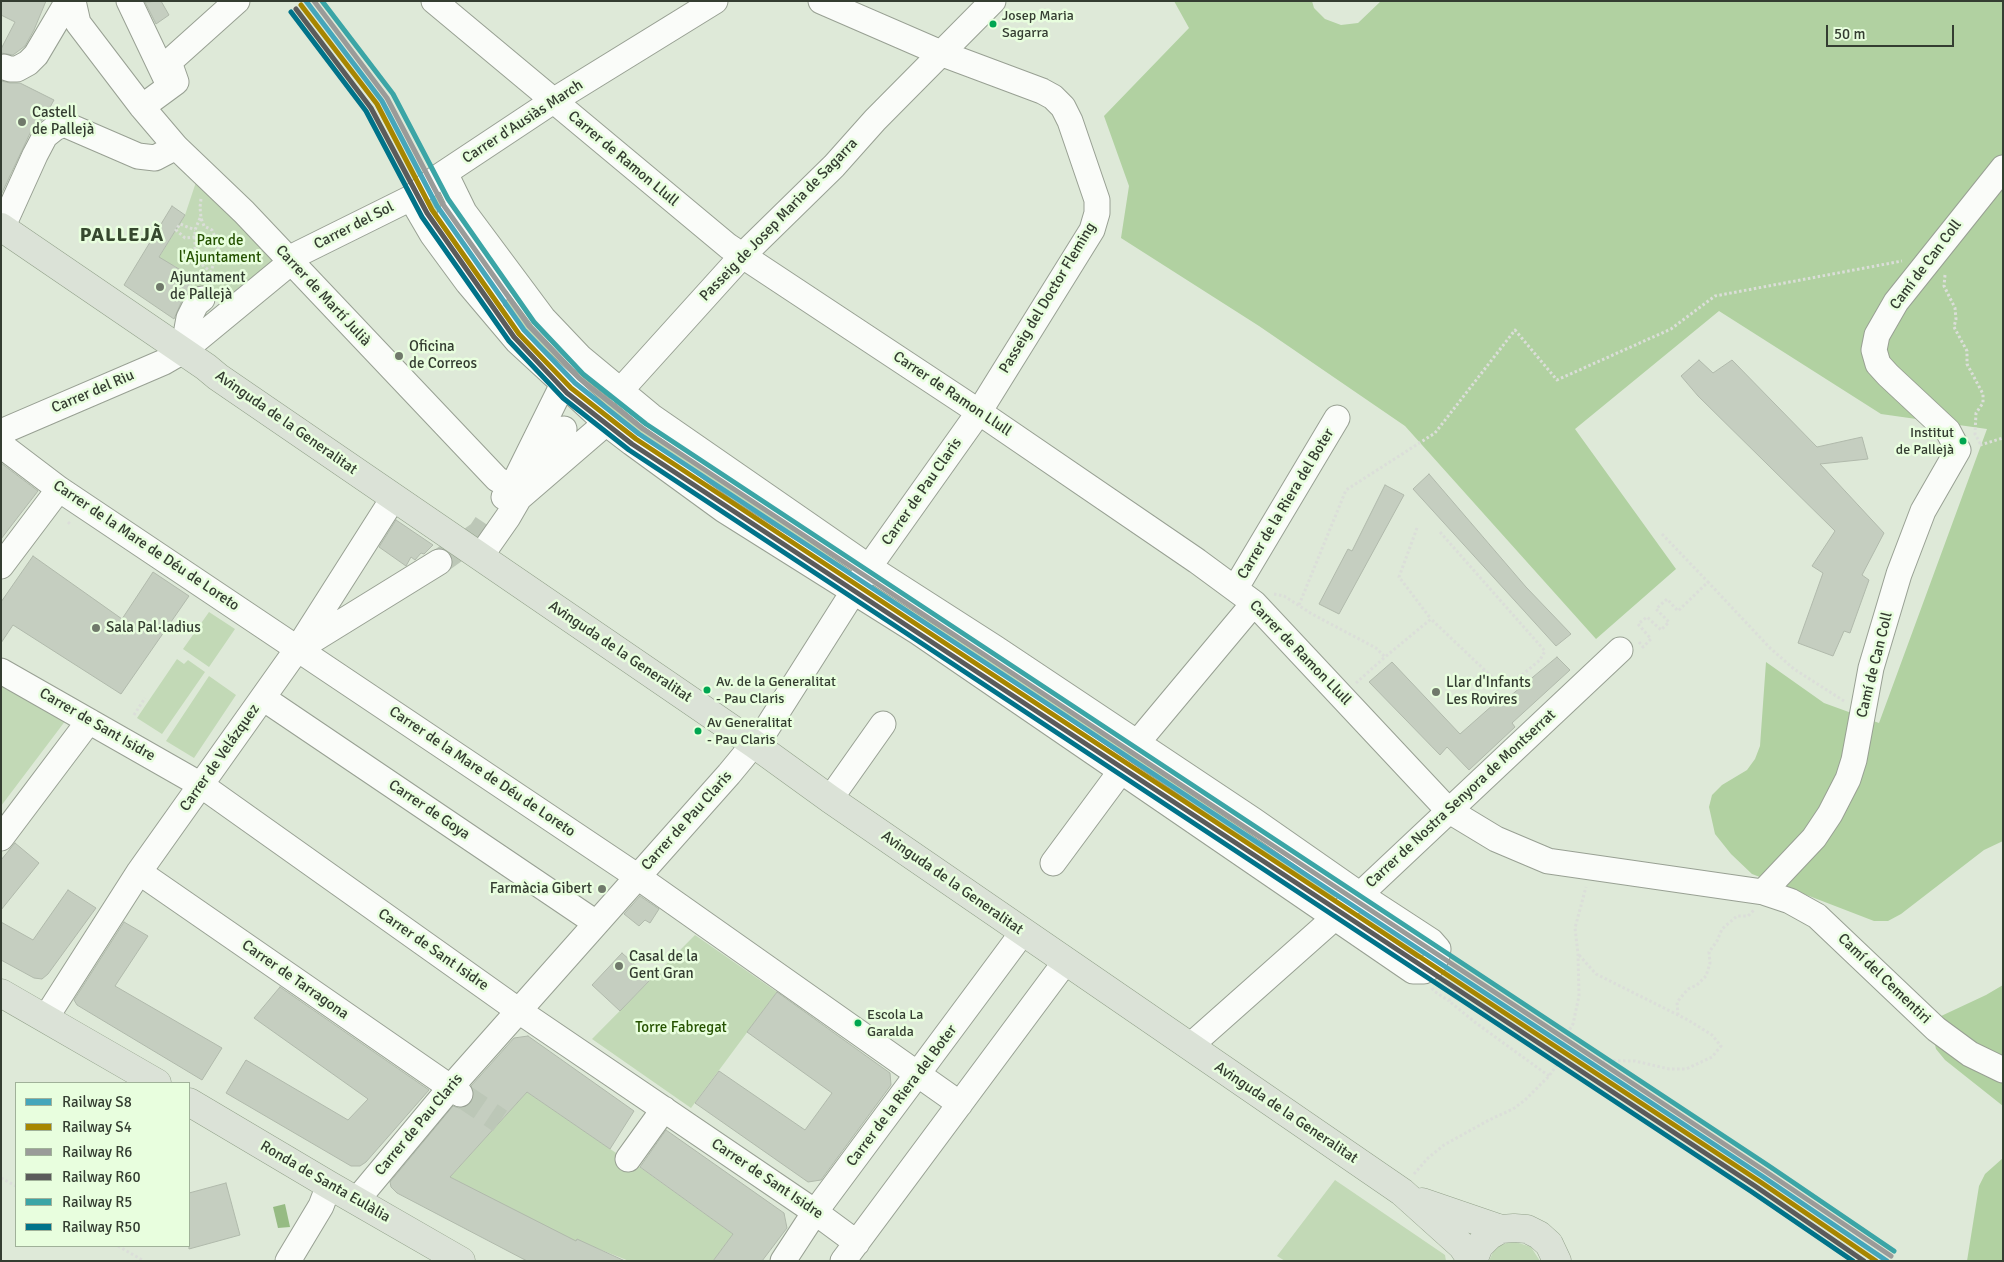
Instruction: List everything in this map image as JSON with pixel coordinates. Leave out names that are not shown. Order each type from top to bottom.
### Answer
[{"type":"main road","name":"Avinguda de la Generalitat","points":[[2,228],[206,366],[218,378],[754,744],[830,799],[1405,1195]]},
{"type":"main road","points":[[1,993],[155,1082]]},
{"type":"main road","name":"Ronda de Santa Eulàlia","points":[[190,1103],[461,1261]]},
{"type":"main road","points":[[1405,1195],[1501,1229],[1527,1229],[1539,1235],[1549,1244],[1557,1261]]},
{"type":"main road","points":[[1405,1195],[1462,1246],[1472,1261]]},
{"type":"main road","points":[[1472,1261],[1479,1246],[1489,1236],[1501,1229]]},
{"type":"street","points":[[4,68],[17,68],[28,63],[36,55],[68,1]]},
{"type":"street","name":"Carrer de Martí Julià","points":[[72,1],[78,23],[176,147],[291,262],[497,479],[504,483],[514,483]]},
{"type":"street","points":[[129,1],[170,87]]},
{"type":"street","points":[[142,106],[176,82],[169,62],[237,1]]},
{"type":"street","name":"Carrer de Ramon Llull","points":[[434,1],[728,246],[979,412],[1197,561],[1244,596],[1448,810]]},
{"type":"street","name":"Carrer d'Ausiàs March","points":[[410,198],[553,101],[715,1]]},
{"type":"street","name":"Passeig del Doctor Fleming","points":[[821,1],[943,54],[1042,91],[1053,97],[1063,107],[1070,121],[1097,200],[1097,213],[1092,230],[979,412]]},
{"type":"street","name":"Passeig de Josep Maria de Sagarra","points":[[620,391],[742,256],[834,166],[875,120],[943,54],[993,1]]},
{"type":"street","points":[[2,228],[45,136],[64,124],[138,156],[155,158],[176,147]]},
{"type":"street","name":"Camí de Can Coll","points":[[1763,892],[1801,853],[1830,814],[1848,779],[1854,760],[1876,651],[1908,548],[1923,511],[1969,448],[1888,376],[1878,364],[1874,350],[1877,335],[1896,302],[1938,264],[2003,168]]},
{"type":"street","points":[[438,178],[543,318],[581,358],[651,416],[862,578],[918,632],[1121,771],[1348,905],[1428,957]]},
{"type":"street","points":[[438,178],[486,282],[505,310],[551,360],[576,405],[606,422],[724,510],[862,578]]},
{"type":"street","points":[[410,198],[432,234],[468,283],[517,341],[576,405],[758,513],[997,664],[1146,775],[1215,814],[1251,840],[1296,866],[1348,905]]},
{"type":"street","name":"Carrer del Sol","points":[[183,351],[291,262],[296,255],[410,198]]},
{"type":"street","points":[[183,351],[196,301]]},
{"type":"street","name":"Carrer del Riu","points":[[1,432],[164,362],[183,351]]},
{"type":"street","points":[[546,473],[542,462],[576,405]]},
{"type":"street","points":[[486,524],[514,483],[576,405]]},
{"type":"street","name":"Carrer de Pau Claris","points":[[356,1200],[455,1090],[519,1010],[638,877],[767,728],[862,578],[979,412]]},
{"type":"street","name":"Carrer de la Riera del Boter","points":[[1140,739],[1244,596],[1337,418]]},
{"type":"street","points":[[480,557],[519,498],[606,422]]},
{"type":"street","name":"Carrer de la Mare de Déu de Loreto","points":[[1,445],[59,489],[638,877],[960,1104]]},
{"type":"street","points":[[1,566],[59,489]]},
{"type":"street","name":"Carrer de Velázquez","points":[[45,1018],[139,872],[298,648],[394,497]]},
{"type":"street","points":[[298,648],[439,562]]},
{"type":"street","points":[[332,594],[333,603],[340,612],[350,616]]},
{"type":"street","name":"Carrer de Nostra Senyora de Montserrat","points":[[1190,1046],[1348,905],[1620,650]]},
{"type":"street","points":[[997,664],[1140,739],[1253,820],[1348,905]]},
{"type":"street","name":"Carrer de Sant Isidre","points":[[1,671],[201,785],[519,1010],[815,1212],[850,1252]]},
{"type":"street","name":"Carrer de Goya","points":[[263,698],[596,923]]},
{"type":"street","points":[[1,838],[89,721]]},
{"type":"street","points":[[830,799],[883,724]]},
{"type":"street","points":[[1114,734],[1176,793]]},
{"type":"street","points":[[1053,863],[1121,771]]},
{"type":"street","points":[[1448,810],[1496,839],[1548,861],[1763,892]]},
{"type":"street","name":"Carrer de Tarragona","points":[[139,872],[455,1090]]},
{"type":"street","name":"Camí del Cementiri","points":[[1763,892],[1790,901],[1817,916],[1936,1029],[1970,1054],[2003,1070]]},
{"type":"street","name":"Carrer de la Riera del Boter","points":[[782,1261],[815,1212],[1023,932]]},
{"type":"street","points":[[850,1252],[1066,961]]},
{"type":"street","points":[[628,1159],[664,1109]]},
{"type":"street","points":[[288,1261],[321,1206],[329,1185]]},
{"type":"path","points":[[196,301],[211,272],[219,246],[212,230],[204,226],[201,218],[200,207],[208,178]]},
{"type":"path","points":[[201,218],[195,230],[195,255],[200,263],[211,272]]},
{"type":"path","points":[[195,230],[180,224],[176,230],[185,238],[195,237]]},
{"type":"path","points":[[1299,605],[1346,490],[1435,433],[1515,330],[1557,380],[1671,329],[1715,296],[1938,264],[1944,286],[1955,308],[1956,319],[1954,327],[1967,351],[1967,364],[1983,394],[1982,403],[1976,413],[1975,434],[1969,448]]},
{"type":"path","points":[[1969,448],[2003,438]]},
{"type":"path","points":[[1417,528],[1399,577],[1431,619],[1493,678],[1508,682],[1522,676],[1540,660],[1545,651],[1440,532]]},
{"type":"path","points":[[1662,534],[1770,648],[1794,669],[1827,691],[1863,711]]},
{"type":"path","points":[[1620,650],[1625,640],[1631,635],[1643,647],[1651,639],[1638,624],[1647,617],[1661,630],[1669,622],[1656,609],[1667,599],[1678,611],[1708,582]]},
{"type":"path","points":[[1244,596],[1269,594],[1284,596],[1312,614],[1376,648],[1386,657]]},
{"type":"path","points":[[1341,696],[1431,619]]},
{"type":"path","points":[[134,715],[145,698]]},
{"type":"path","points":[[1405,1195],[1414,1173],[1428,1158],[1444,1145],[1513,1109],[1549,1076],[1558,1060],[1566,1034],[1573,1024],[1579,996],[1578,954],[1574,928],[1586,885],[1600,869]]},
{"type":"path","points":[[1678,1015],[1677,1002],[1688,989],[1697,985],[1706,976],[1710,963],[1709,952],[1717,941],[1722,929],[1737,916],[1748,916],[1756,909],[1763,892]]},
{"type":"path","points":[[1558,1060],[1635,1061],[1669,1069],[1686,1069],[1712,1057],[1721,1046],[1712,1035],[1678,1015],[1596,974],[1578,954]]},
{"type":"path","points":[[1549,1076],[1449,1001],[1456,991],[1468,996],[1556,1056],[1558,1060]]},
{"type":"path","points":[[1,1178],[15,1185]]},
{"type":"path","points":[[120,1247],[144,1261]]},
{"type":"green space","name":"Parc de l'Ajuntament","points":[[200,170],[291,262],[233,311],[209,291],[195,289],[183,280],[184,272],[173,265],[167,272],[155,264],[185,215]]},
{"type":"green space","points":[[437,178],[581,358],[1346,885],[1324,909],[563,384],[411,198]]},
{"type":"green space","points":[[209,612],[235,629],[209,667],[183,649]]},
{"type":"green space","points":[[177,659],[184,664],[188,660],[205,672],[162,734],[137,718]]},
{"type":"green space","points":[[1,671],[72,712],[1,806]]},
{"type":"green space","points":[[209,676],[236,695],[194,758],[166,741]]},
{"type":"green space","name":"Torre Fabregat","points":[[695,935],[777,992],[691,1108],[592,1039]]},
{"type":"green space","points":[[527,1092],[622,1157],[634,1163],[733,1234],[713,1261],[629,1261],[589,1245],[573,1245],[450,1177]]},
{"type":"green space","points":[[1335,1180],[1445,1255],[1446,1261],[1285,1261],[1277,1256]]},
{"type":"green space","points":[[1516,1242],[1531,1247],[1540,1261],[1489,1261],[1493,1252],[1499,1246]]},
{"type":"shaded area","points":[[1174,1],[1312,1],[1314,8],[1325,19],[1341,25],[1358,23],[1381,1],[2003,1],[2003,841],[1984,850],[1901,914],[1888,921],[1874,921],[1752,874],[1731,854],[1715,834],[1709,807],[1712,795],[1722,785],[1747,770],[1755,759],[1760,746],[1766,662],[1824,703],[1879,723],[1987,429],[1881,414],[1719,311],[1575,429],[1676,569],[1596,639],[1405,426],[1259,326],[1121,238],[1129,186],[1104,116],[1189,28]]},
{"type":"shaded area","points":[[2003,985],[2003,1106],[1945,1060],[1936,1049],[1931,1028],[1939,1017]]},
{"type":"shaded area","points":[[2003,1158],[2003,1261],[1967,1261],[1979,1186],[1985,1174]]},
{"type":"shaded area","points":[[285,1204],[290,1227],[278,1228],[273,1207]]},
{"type":"building","points":[[1,1],[46,1],[25,46],[13,55],[1,53],[1,49],[15,22],[1,15]]},
{"type":"building","points":[[161,1],[169,15],[156,24],[145,2]]},
{"type":"building","name":"Castell de Pallejà","points":[[1,81],[20,83],[54,100],[44,118],[32,129],[1,195]]},
{"type":"building","name":"Ajuntament de Pallejà","points":[[172,206],[185,215],[159,257],[184,272],[183,280],[194,287],[183,298],[174,319],[124,285]]},
{"type":"building","points":[[1699,360],[1713,373],[1732,360],[1817,447],[1862,437],[1868,459],[1820,464],[1884,533],[1862,575],[1869,580],[1850,633],[1844,631],[1833,656],[1798,643],[1823,573],[1812,566],[1835,531],[1698,396],[1681,376]]},
{"type":"building","points":[[1,463],[38,491],[1,539]]},
{"type":"building","points":[[1429,474],[1526,587],[1571,634],[1556,646],[1413,489]]},
{"type":"building","points":[[1385,485],[1404,495],[1339,614],[1319,604],[1348,549],[1352,551]]},
{"type":"building","points":[[396,520],[433,545],[424,554],[421,553],[415,560],[411,557],[406,566],[379,547]]},
{"type":"building","name":"Sala Pal·ladius","points":[[33,556],[122,619],[153,572],[189,596],[121,694],[13,625],[1,643],[1,602]]},
{"type":"building","points":[[1557,657],[1570,670],[1512,723],[1515,727],[1469,770],[1447,747],[1440,755],[1369,682],[1392,662],[1460,734],[1494,704],[1497,707]]},
{"type":"building","points":[[15,843],[39,863],[1,910],[1,860]]},
{"type":"building","points":[[68,890],[96,908],[48,974],[42,979],[34,978],[1,960],[1,922],[33,940]]},
{"type":"building","points":[[640,896],[659,909],[650,923],[645,920],[639,926],[624,914]]},
{"type":"building","points":[[124,922],[148,936],[115,986],[222,1048],[202,1080],[77,1005],[74,1000]]},
{"type":"building","points":[[622,953],[651,979],[620,1011],[592,985]]},
{"type":"building","points":[[280,987],[429,1090],[366,1162],[360,1166],[351,1166],[226,1093],[246,1060],[348,1120],[368,1099],[254,1018]]},
{"type":"building","points":[[777,992],[890,1073],[891,1085],[821,1180],[808,1182],[695,1103],[719,1071],[805,1130],[832,1093],[747,1032]]},
{"type":"building","points":[[528,1036],[634,1111],[610,1149],[527,1092],[450,1177],[576,1241],[577,1239],[625,1261],[527,1261],[397,1193],[391,1187],[390,1182],[453,1106],[459,1108],[466,1107],[472,1103],[474,1095],[471,1086],[514,1038]]},
{"type":"building","points":[[666,1130],[784,1213],[787,1228],[762,1261],[713,1261],[733,1234],[640,1167]]},
{"type":"building","points":[[226,1183],[240,1235],[189,1249],[190,1193]]},
{"type":"tunnel","points":[[439,562],[480,533],[486,524]]},
{"type":"tunnel","points":[[460,1094],[500,1121]]},
{"type":"rail line","name":"S8","points":[[306,1],[382,101],[437,206],[524,330],[575,383],[639,434],[1762,1176],[1887,1261]]},
{"type":"rail line","name":"R6","points":[[314,1],[387,98],[442,203],[529,326],[579,378],[643,429],[1891,1256]]},
{"type":"rail line","name":"R5","points":[[322,1],[393,94],[448,199],[534,322],[583,374],[646,424],[1769,1166],[1894,1251]]},
{"type":"rail line","name":"S4","points":[[301,5],[377,104],[432,210],[519,334],[571,388],[636,439],[1759,1181],[1876,1261]]},
{"type":"rail line","name":"R60","points":[[296,9],[371,108],[427,213],[514,337],[567,393],[632,444],[1755,1186],[1864,1261]]},
{"type":"rail line","name":"R50","points":[[291,12],[366,111],[422,217],[509,341],[563,398],[629,450],[1752,1192],[1853,1261]]},
{"type":"place","name":"Josep Maria Sagarra","points":[[993,24]]},
{"type":"place","name":"Castell de Pallejà","points":[[22,122]]},
{"type":"place","name":"Ajuntament de Pallejà","points":[[160,287]]},
{"type":"place","name":"Oficina de Correos","points":[[399,356]]},
{"type":"place","name":"Institut de Pallejà","points":[[1963,441]]},
{"type":"place","name":"Sala Pal·ladius","points":[[96,628]]},
{"type":"place","name":"Av. de la Generalitat - Pau Claris","points":[[707,690]]},
{"type":"place","name":"Llar d'Infants Les Rovires","points":[[1436,692]]},
{"type":"place","name":"Av Generalitat - Pau Claris","points":[[698,731]]},
{"type":"place","name":"Farmàcia Gibert","points":[[602,889]]},
{"type":"place","name":"Casal de la Gent Gran","points":[[619,966]]},
{"type":"place","name":"Escola La Garalda","points":[[858,1023]]},
{"type":"district","name":"PALLEJÀ","points":[[122,236]]}]
